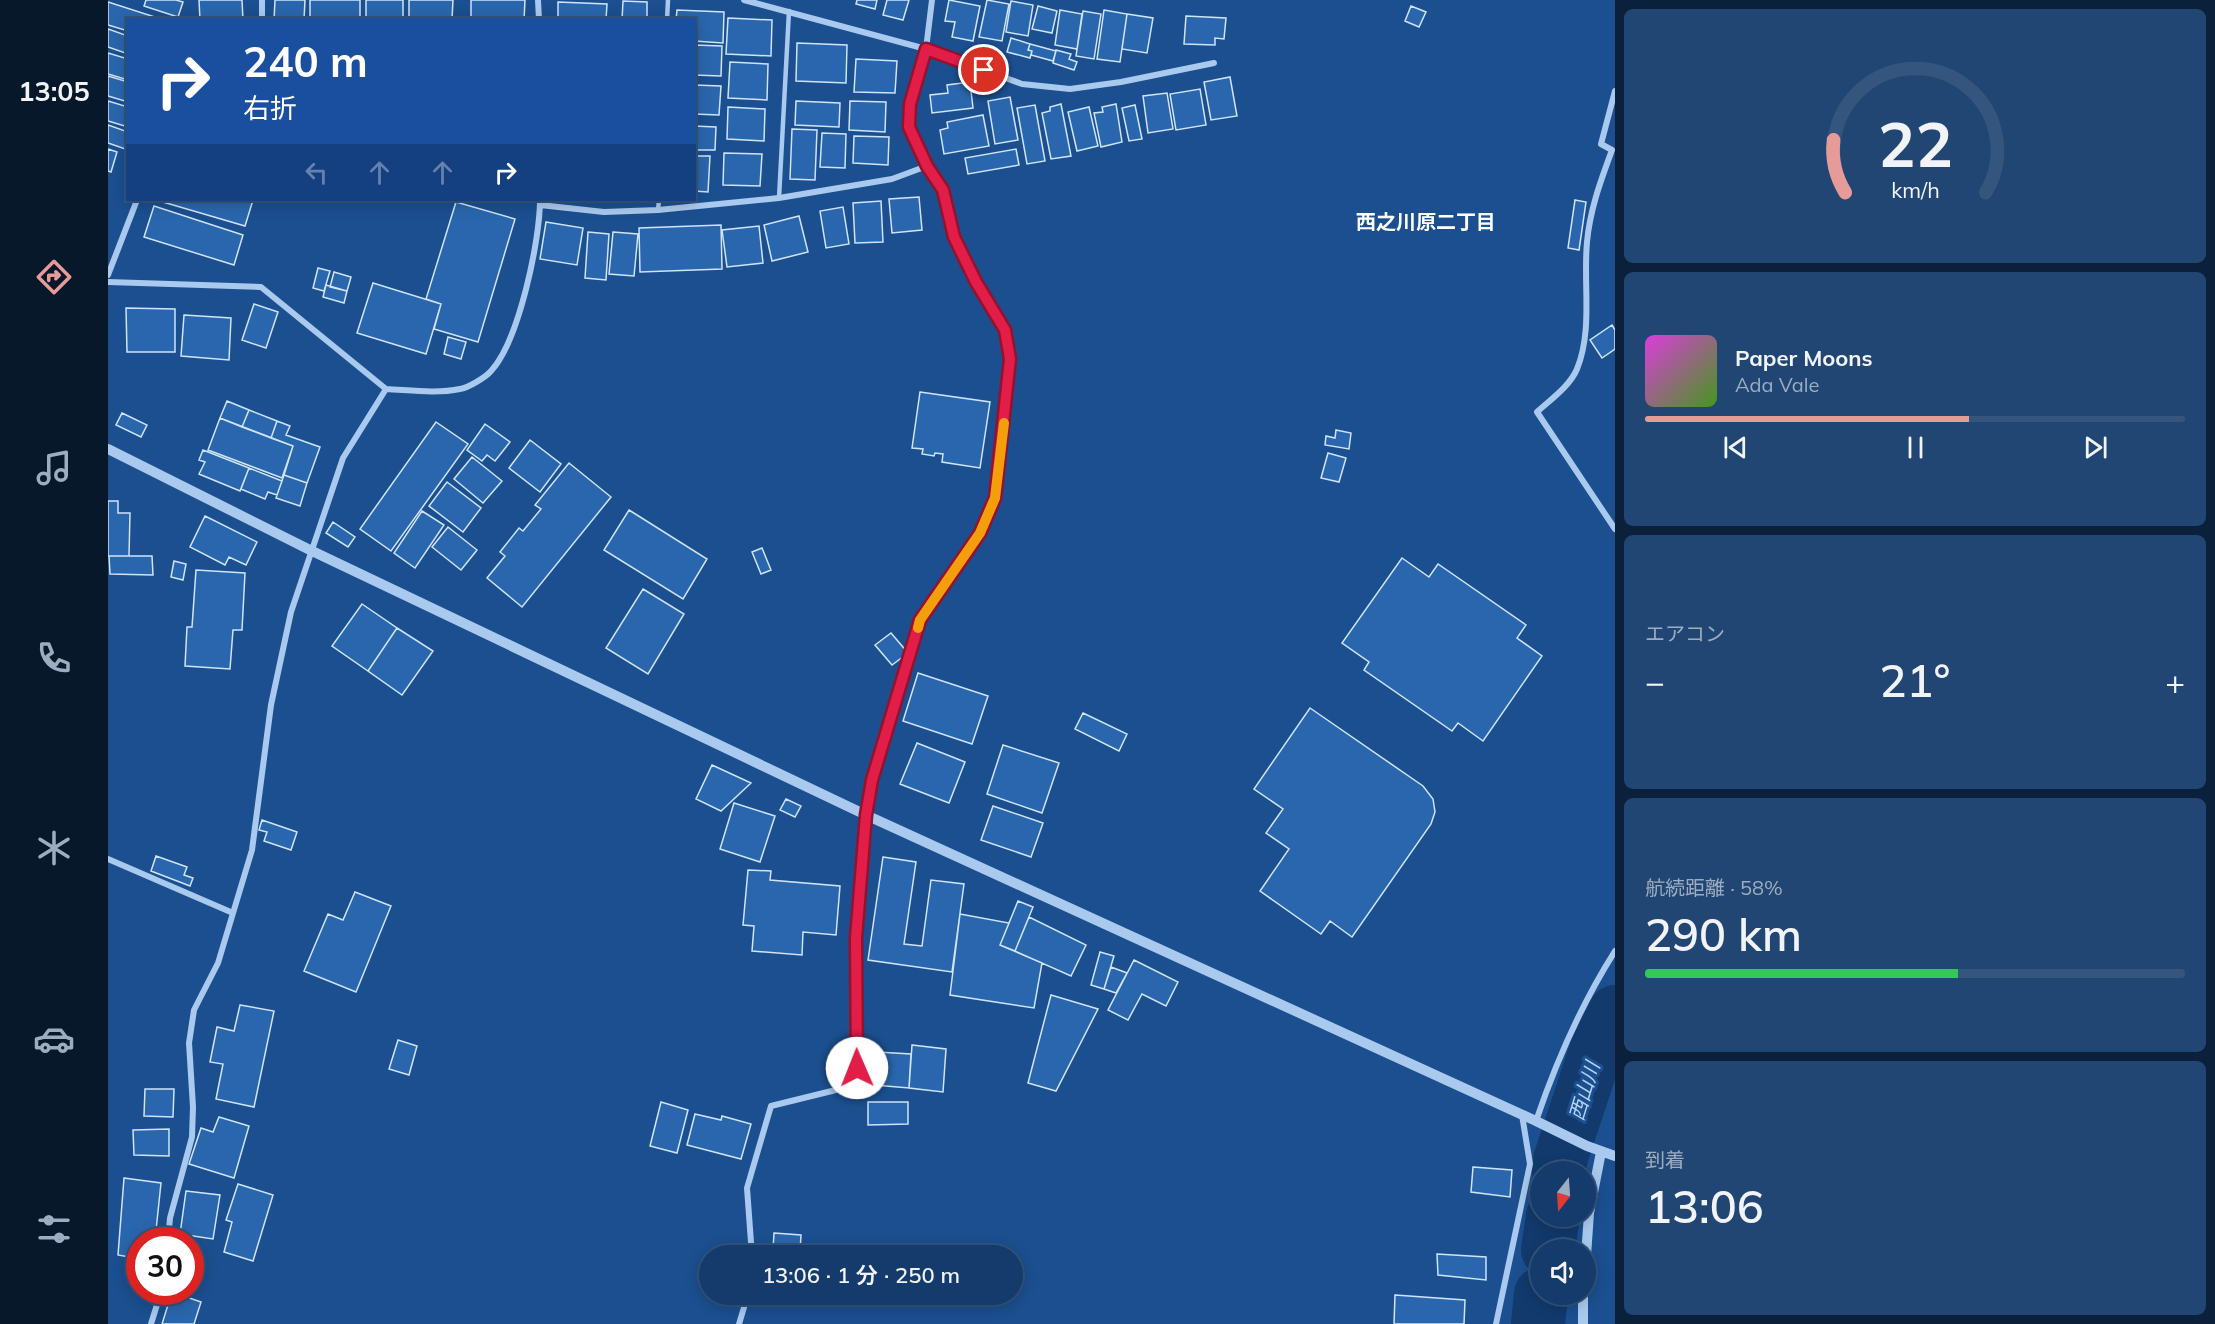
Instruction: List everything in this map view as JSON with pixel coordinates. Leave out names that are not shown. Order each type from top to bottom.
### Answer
[{"type":"street","points":[[262,0],[262,18]]},
{"type":"street","points":[[538,0],[539,18]]},
{"type":"street","points":[[744,0],[926,49],[1022,84],[1070,89],[1121,82],[1214,63]]},
{"type":"street","points":[[751,1245],[747,1188],[771,1106],[852,1086],[857,1068],[856,938],[866,815],[872,780],[920,620],[980,533],[995,498],[1010,359],[1005,330],[976,282],[954,237],[943,190],[927,166],[909,127],[910,104],[926,49],[932,0]]},
{"type":"street","points":[[1615,91],[1601,144],[1612,150],[1592,204],[1586,243],[1586,317],[1582,354],[1576,372],[1566,386],[1537,412],[1615,529]]},
{"type":"street","points":[[108,282],[261,287],[386,389],[420,391],[461,389],[491,372],[511,338],[529,277],[540,202],[604,212],[658,210],[779,198],[892,179],[927,166]]},
{"type":"street","points":[[108,275],[137,201]]},
{"type":"street","points":[[169,1227],[192,1137],[193,1107],[189,1043],[194,1010],[218,963],[252,850],[271,705],[291,612],[310,550],[343,458],[386,389]]},
{"type":"street","points":[[108,449],[310,550],[866,815],[1522,1114],[1587,1146],[1615,1156]]},
{"type":"street","points":[[108,859],[233,913]]},
{"type":"street","points":[[1536,1121],[1548,1087],[1598,978],[1615,951]]},
{"type":"street","points":[[1496,1324],[1530,1164],[1522,1114]]},
{"type":"street","points":[[1587,1239],[1589,1213],[1602,1152]]},
{"type":"street","points":[[152,1324],[157,1305]]},
{"type":"street","points":[[739,1324],[745,1305]]},
{"type":"street","points":[[1582,1305],[1583,1324]]},
{"type":"lane","points":[[667,18],[668,0]]},
{"type":"lane","points":[[779,198],[789,11]]},
{"type":"lane","points":[[658,210],[659,201]]},
{"type":"building","points":[[146,0],[183,2],[178,17],[144,6]]},
{"type":"building","points":[[199,0],[242,0],[243,18],[200,18]]},
{"type":"building","points":[[275,0],[305,0],[304,18],[274,18]]},
{"type":"building","points":[[310,0],[360,0],[360,18],[310,18]]},
{"type":"building","points":[[366,0],[403,0],[403,18],[366,18]]},
{"type":"building","points":[[409,0],[453,0],[452,18],[409,18]]},
{"type":"building","points":[[471,0],[525,0],[524,18],[471,18]]},
{"type":"building","points":[[857,0],[877,0],[875,9],[856,4]]},
{"type":"building","points":[[887,0],[909,0],[903,20],[883,15]]},
{"type":"building","points":[[949,0],[980,6],[973,41],[952,37],[955,22],[945,21]]},
{"type":"building","points":[[987,0],[1009,4],[1002,41],[979,37]]},
{"type":"building","points":[[623,1],[647,2],[647,18],[622,18]]},
{"type":"building","points":[[1011,1],[1033,5],[1028,36],[1006,32]]},
{"type":"building","points":[[108,2],[158,18],[126,18],[126,30],[108,25]]},
{"type":"building","points":[[558,2],[607,4],[606,18],[558,18]]},
{"type":"building","points":[[1038,6],[1057,11],[1052,33],[1032,29]]},
{"type":"building","points":[[1411,6],[1426,12],[1419,27],[1405,21]]},
{"type":"building","points":[[677,10],[724,12],[723,43],[696,41],[696,18],[676,18]]},
{"type":"building","points":[[1060,10],[1082,14],[1077,49],[1055,45]]},
{"type":"building","points":[[1104,10],[1127,14],[1120,62],[1097,59]]},
{"type":"building","points":[[1083,11],[1101,14],[1094,59],[1076,56]]},
{"type":"building","points":[[1127,14],[1153,18],[1147,53],[1122,49]]},
{"type":"building","points":[[1186,16],[1226,18],[1224,39],[1215,38],[1215,45],[1184,44]]},
{"type":"building","points":[[728,18],[772,20],[771,56],[726,54]]},
{"type":"building","points":[[108,29],[126,35],[126,53],[108,47]]},
{"type":"building","points":[[1011,38],[1030,44],[1028,50],[1032,51],[1030,58],[1007,52]]},
{"type":"building","points":[[797,43],[847,45],[846,83],[796,81]]},
{"type":"building","points":[[1030,44],[1056,51],[1053,61],[1031,55],[1032,51],[1028,50]]},
{"type":"building","points":[[696,45],[722,46],[721,76],[696,75]]},
{"type":"building","points":[[1056,50],[1071,54],[1069,59],[1077,62],[1074,70],[1053,63]]},
{"type":"building","points":[[108,53],[126,58],[126,79],[108,74]]},
{"type":"building","points":[[856,59],[897,61],[895,93],[854,92]]},
{"type":"building","points":[[730,62],[768,64],[767,100],[728,98]]},
{"type":"building","points":[[108,76],[126,81],[126,101],[108,96]]},
{"type":"building","points":[[1230,77],[1237,116],[1211,120],[1204,82]]},
{"type":"building","points":[[970,82],[973,108],[932,113],[930,95],[948,93],[947,85]]},
{"type":"building","points":[[696,85],[721,86],[719,115],[696,114]]},
{"type":"building","points":[[1200,89],[1206,125],[1176,130],[1170,94]]},
{"type":"building","points":[[1167,93],[1173,129],[1148,133],[1143,96]]},
{"type":"building","points":[[1010,97],[1018,140],[995,144],[988,101]]},
{"type":"building","points":[[108,101],[126,106],[126,126],[108,121]]},
{"type":"building","points":[[796,101],[840,103],[839,127],[795,125]]},
{"type":"building","points":[[850,101],[886,102],[885,132],[849,130]]},
{"type":"building","points":[[1061,104],[1071,156],[1051,159],[1042,113],[1050,111],[1050,107]]},
{"type":"building","points":[[1116,104],[1122,142],[1101,147],[1094,113],[1103,112],[1102,107]]},
{"type":"building","points":[[1035,105],[1045,161],[1027,164],[1017,108]]},
{"type":"building","points":[[1135,105],[1142,139],[1129,141],[1122,108]]},
{"type":"building","points":[[728,107],[765,109],[764,141],[727,139]]},
{"type":"building","points":[[1089,107],[1098,146],[1077,151],[1068,112]]},
{"type":"building","points":[[983,115],[989,146],[944,154],[940,130],[948,128],[947,122]]},
{"type":"building","points":[[108,125],[126,131],[126,149],[108,143]]},
{"type":"building","points":[[696,126],[716,127],[715,150],[696,150]]},
{"type":"building","points":[[792,129],[817,130],[815,180],[790,179]]},
{"type":"building","points":[[822,133],[846,134],[845,168],[820,167]]},
{"type":"building","points":[[854,136],[889,137],[888,165],[853,163]]},
{"type":"building","points":[[108,149],[117,152],[111,172],[108,171]]},
{"type":"building","points":[[1016,149],[1019,165],[968,174],[965,158]]},
{"type":"building","points":[[724,153],[762,154],[760,186],[723,185]]},
{"type":"building","points":[[696,156],[710,156],[708,192],[696,191]]},
{"type":"building","points":[[919,197],[922,230],[892,233],[889,199]]},
{"type":"building","points":[[1575,200],[1586,202],[1579,250],[1568,248]]},
{"type":"building","points":[[159,201],[253,201],[245,226]]},
{"type":"building","points":[[881,201],[883,242],[855,243],[853,203]]},
{"type":"building","points":[[456,202],[515,219],[478,342],[434,329],[441,304],[426,299]]},
{"type":"building","points":[[154,206],[243,235],[234,265],[144,237]]},
{"type":"building","points":[[843,207],[849,244],[826,248],[820,211]]},
{"type":"building","points":[[799,216],[808,252],[772,261],[764,225]]},
{"type":"building","points":[[546,222],[583,228],[577,265],[540,259]]},
{"type":"building","points":[[721,225],[722,269],[640,272],[639,228]]},
{"type":"building","points":[[759,226],[763,263],[727,267],[722,230]]},
{"type":"building","points":[[588,232],[609,234],[606,280],[585,278]]},
{"type":"building","points":[[613,232],[638,234],[634,276],[609,274]]},
{"type":"building","points":[[318,268],[330,271],[324,291],[313,288]]},
{"type":"building","points":[[334,272],[351,277],[347,291],[330,287]]},
{"type":"building","points":[[373,283],[441,304],[426,354],[357,333]]},
{"type":"building","points":[[326,285],[347,291],[344,303],[323,297]]},
{"type":"building","points":[[254,304],[278,312],[266,348],[242,340]]},
{"type":"building","points":[[126,308],[175,309],[175,352],[127,352]]},
{"type":"building","points":[[184,315],[231,318],[229,360],[181,356]]},
{"type":"building","points":[[1612,325],[1615,330],[1615,349],[1602,358],[1590,340]]},
{"type":"building","points":[[448,337],[466,342],[461,359],[444,354]]},
{"type":"building","points":[[920,392],[990,402],[980,468],[942,462],[943,454],[935,453],[934,456],[922,454],[923,449],[912,448]]},
{"type":"building","points":[[227,401],[249,410],[242,427],[220,418]]},
{"type":"building","points":[[249,410],[277,421],[271,438],[242,427]]},
{"type":"building","points":[[122,413],[147,425],[141,437],[116,425]]},
{"type":"building","points":[[220,418],[293,446],[282,478],[208,450]]},
{"type":"building","points":[[277,421],[290,426],[286,435],[320,447],[307,483],[284,475],[293,446],[271,438]]},
{"type":"building","points":[[436,422],[468,444],[391,551],[360,529]]},
{"type":"building","points":[[485,424],[510,442],[495,461],[487,455],[482,461],[467,450]]},
{"type":"building","points":[[1336,430],[1351,433],[1349,449],[1325,445],[1326,436],[1335,438]]},
{"type":"building","points":[[530,440],[561,464],[540,492],[509,468]]},
{"type":"building","points":[[203,450],[249,468],[240,491],[199,474],[205,462],[199,460]]},
{"type":"building","points":[[1328,453],[1346,458],[1339,482],[1321,478]]},
{"type":"building","points":[[472,457],[502,481],[483,503],[454,479]]},
{"type":"building","points":[[569,463],[611,497],[522,607],[487,578],[505,556],[500,552],[519,528],[523,531],[541,509],[535,505]]},
{"type":"building","points":[[249,468],[282,481],[277,495],[268,492],[265,499],[241,489]]},
{"type":"building","points":[[284,475],[307,483],[300,506],[276,498]]},
{"type":"building","points":[[447,482],[481,508],[463,532],[429,506]]},
{"type":"building","points":[[108,501],[118,501],[118,513],[130,513],[129,556],[108,556]]},
{"type":"building","points":[[629,510],[707,559],[683,599],[604,550]]},
{"type":"building","points":[[422,511],[444,525],[415,568],[394,553]]},
{"type":"building","points":[[205,516],[257,542],[246,565],[229,557],[225,565],[190,547]]},
{"type":"building","points":[[333,522],[355,537],[348,547],[326,533]]},
{"type":"building","points":[[448,527],[477,550],[461,570],[432,547]]},
{"type":"building","points":[[762,548],[771,570],[761,574],[752,552]]},
{"type":"building","points":[[109,556],[152,556],[153,575],[110,574]]},
{"type":"building","points":[[1402,558],[1429,577],[1438,564],[1526,625],[1517,638],[1542,656],[1483,741],[1458,723],[1452,731],[1364,670],[1369,662],[1342,643]]},
{"type":"building","points":[[174,561],[186,564],[183,580],[171,577]]},
{"type":"building","points":[[196,570],[245,573],[242,630],[233,630],[230,669],[185,666],[187,627],[192,627]]},
{"type":"building","points":[[643,589],[684,614],[648,674],[606,648]]},
{"type":"building","points":[[362,604],[397,628],[368,671],[332,646]]},
{"type":"building","points":[[397,628],[433,651],[402,695],[368,671]]},
{"type":"building","points":[[891,633],[908,653],[892,665],[875,645]]},
{"type":"building","points":[[918,673],[988,696],[972,744],[903,721]]},
{"type":"building","points":[[1310,708],[1423,786],[1433,799],[1435,812],[1431,824],[1352,937],[1330,921],[1321,934],[1260,891],[1289,849],[1266,833],[1283,809],[1254,789]]},
{"type":"building","points":[[1083,713],[1127,734],[1119,751],[1075,729]]},
{"type":"building","points":[[917,743],[965,762],[949,803],[900,784]]},
{"type":"building","points":[[1003,745],[1059,763],[1042,813],[987,794]]},
{"type":"building","points":[[712,765],[751,783],[721,811],[696,799]]},
{"type":"building","points":[[786,799],[801,806],[795,817],[780,810]]},
{"type":"building","points":[[734,803],[775,816],[760,862],[720,849]]},
{"type":"building","points":[[993,806],[1043,823],[1031,857],[981,840]]},
{"type":"building","points":[[262,820],[297,832],[291,850],[264,841],[267,832],[259,830]]},
{"type":"building","points":[[156,856],[187,867],[184,875],[193,878],[190,886],[151,871]]},
{"type":"building","points":[[883,857],[916,862],[904,944],[922,946],[931,880],[964,884],[952,972],[868,960]]},
{"type":"building","points":[[748,870],[771,871],[770,880],[840,886],[836,935],[803,932],[802,955],[752,951],[754,926],[743,925]]},
{"type":"building","points":[[355,892],[391,906],[356,992],[304,971],[328,914],[343,920]]},
{"type":"building","points":[[1018,901],[1033,907],[1015,951],[1000,945]]},
{"type":"building","points":[[960,914],[1009,923],[1000,945],[1042,963],[1034,1008],[950,995]]},
{"type":"building","points":[[1029,917],[1086,945],[1071,976],[1015,951]]},
{"type":"building","points":[[1100,952],[1114,956],[1104,989],[1091,985]]},
{"type":"building","points":[[1134,960],[1178,982],[1166,1006],[1142,994],[1128,1020],[1108,1010]]},
{"type":"building","points":[[1111,967],[1127,973],[1116,993],[1104,989]]},
{"type":"building","points":[[1051,995],[1098,1009],[1056,1091],[1028,1083]]},
{"type":"building","points":[[240,1005],[274,1011],[254,1107],[216,1099],[223,1064],[210,1062],[217,1027],[234,1031]]},
{"type":"building","points":[[398,1040],[417,1046],[409,1075],[389,1069]]},
{"type":"building","points":[[912,1045],[946,1049],[943,1092],[909,1088]]},
{"type":"building","points":[[877,1052],[911,1054],[909,1088],[874,1085]]},
{"type":"building","points":[[145,1089],[174,1089],[173,1117],[144,1116]]},
{"type":"building","points":[[661,1102],[688,1110],[677,1153],[650,1146]]},
{"type":"building","points":[[868,1102],[908,1102],[908,1124],[868,1125]]},
{"type":"building","points":[[695,1114],[721,1120],[722,1116],[751,1124],[741,1159],[687,1145]]},
{"type":"building","points":[[219,1117],[249,1126],[234,1178],[189,1164],[201,1128],[213,1132]]},
{"type":"building","points":[[169,1129],[169,1156],[134,1155],[133,1130]]},
{"type":"building","points":[[1473,1167],[1512,1170],[1510,1197],[1471,1192]]},
{"type":"building","points":[[124,1178],[161,1183],[156,1227],[126,1227],[126,1256],[118,1255]]},
{"type":"building","points":[[238,1184],[273,1195],[253,1261],[224,1252],[232,1222],[226,1220]]},
{"type":"building","points":[[186,1191],[220,1195],[213,1239],[204,1238],[204,1227],[181,1227]]},
{"type":"building","points":[[774,1233],[801,1235],[800,1245],[773,1245]]},
{"type":"building","points":[[1437,1254],[1486,1257],[1486,1280],[1438,1275]]},
{"type":"building","points":[[1395,1295],[1465,1300],[1464,1324],[1394,1324]]},
{"type":"building","points":[[168,1305],[200,1305],[194,1324],[162,1324]]},
{"type":"waterway","name":"西山川","points":[[1560,1161],[1597,1048],[1615,1012]]},
{"type":"waterway","name":"西山川","points":[[1550,1239],[1551,1227]]},
{"type":"waterway","name":"西山川","points":[[1538,1324],[1540,1305]]},
{"type":"slow traffic","points":[[918,628],[920,620],[980,533],[995,498],[1004,423]]},
{"type":"district","name":"西之川原二丁目","points":[[1426,221]]},
{"type":"route","points":[[857,1068],[856,938],[866,815],[872,780],[920,620],[980,533],[995,498],[1010,359],[1005,330],[976,282],[954,237],[943,190],[927,166],[909,127],[910,104],[926,49],[984,70]]}]
